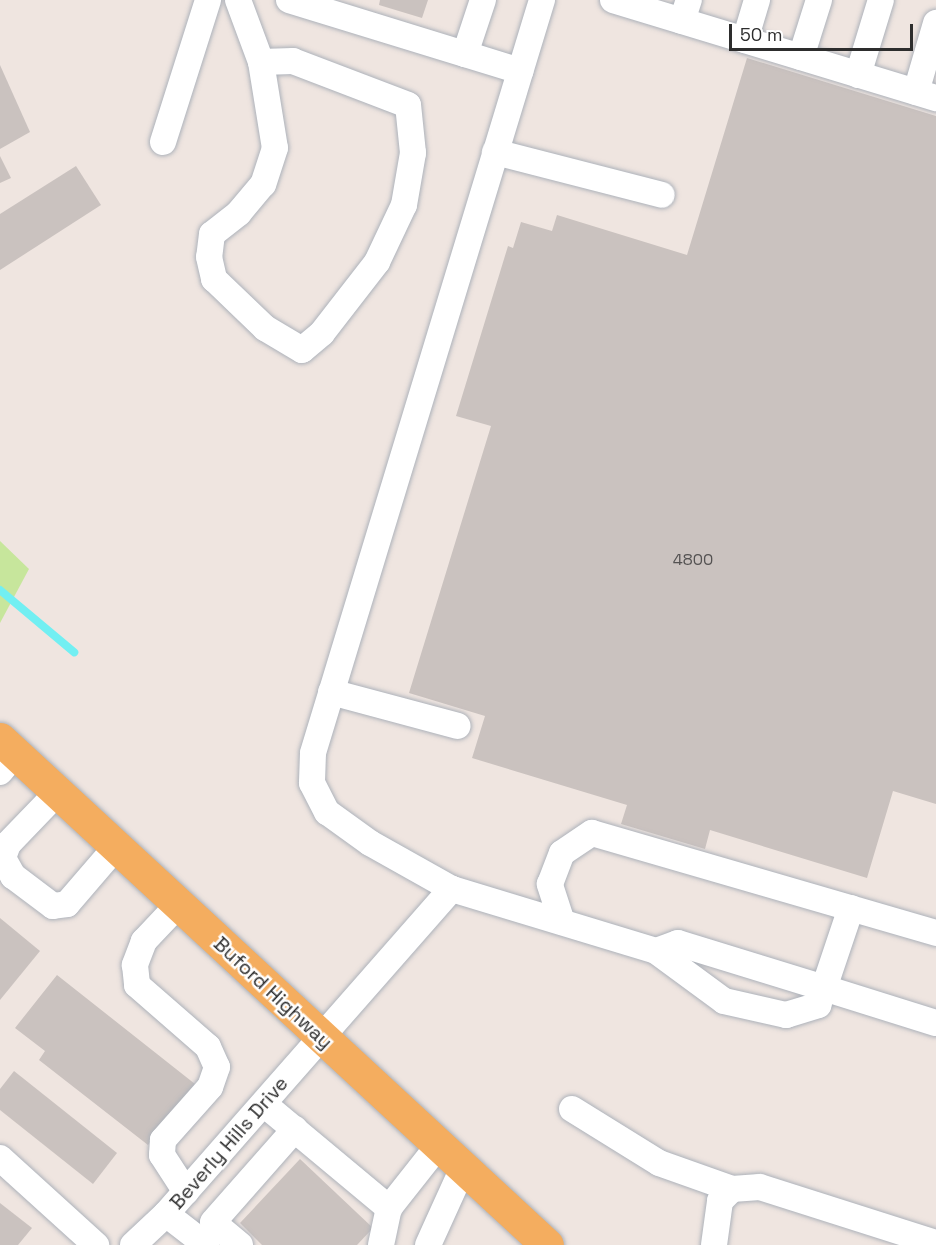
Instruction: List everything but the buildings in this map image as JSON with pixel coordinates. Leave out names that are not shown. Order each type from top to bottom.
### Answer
[{"type":"main road","name":"Buford Highway","points":[[5,755],[58,792],[547,1245]]},
{"type":"street","points":[[163,142],[208,0]]},
{"type":"street","points":[[238,0],[261,62],[275,148],[263,184],[239,213],[212,234],[208,257],[214,279],[265,328],[302,350],[322,333],[377,262],[404,205],[413,153],[408,105],[293,61],[261,62]]},
{"type":"street","points":[[289,0],[520,71]]},
{"type":"street","points":[[465,54],[483,0]]},
{"type":"street","points":[[542,0],[313,753],[312,783],[327,812],[370,843],[452,889],[656,951],[700,989],[761,1010],[786,1015],[818,1005],[851,908]]},
{"type":"street","points":[[613,0],[685,10],[745,40],[926,95],[936,23]]},
{"type":"street","points":[[745,40],[758,0]]},
{"type":"street","points":[[801,57],[819,0]]},
{"type":"street","points":[[858,75],[881,0]]},
{"type":"street","points":[[495,152],[662,195]]},
{"type":"street","points":[[331,692],[458,726]]},
{"type":"street","points":[[58,792],[8,844],[3,858],[13,876],[53,906],[67,904],[116,847]]},
{"type":"street","points":[[562,922],[550,884],[562,853],[592,833],[936,933]]},
{"type":"street","name":"Beverly Hills Drive","points":[[133,1245],[186,1192],[452,889]]},
{"type":"street","points":[[178,905],[144,940],[135,966],[137,985],[208,1047],[217,1067],[210,1087],[163,1140],[162,1155],[186,1192]]},
{"type":"street","points":[[656,951],[678,944],[936,1023]]},
{"type":"street","points":[[264,1104],[389,1208]]},
{"type":"street","points":[[572,1109],[659,1163],[732,1189],[760,1187],[936,1243]]},
{"type":"street","points":[[240,1245],[213,1222],[295,1129]]},
{"type":"street","points":[[381,1245],[389,1208],[438,1146]]},
{"type":"street","points":[[0,1158],[96,1245]]},
{"type":"street","points":[[428,1245],[463,1168]]},
{"type":"street","points":[[714,1245],[720,1202],[732,1189]]},
{"type":"street","points":[[166,1214],[206,1245]]},
{"type":"green space","points":[[0,541],[29,569],[0,623]]},
{"type":"waterway","points":[[0,590],[74,652]]}]
